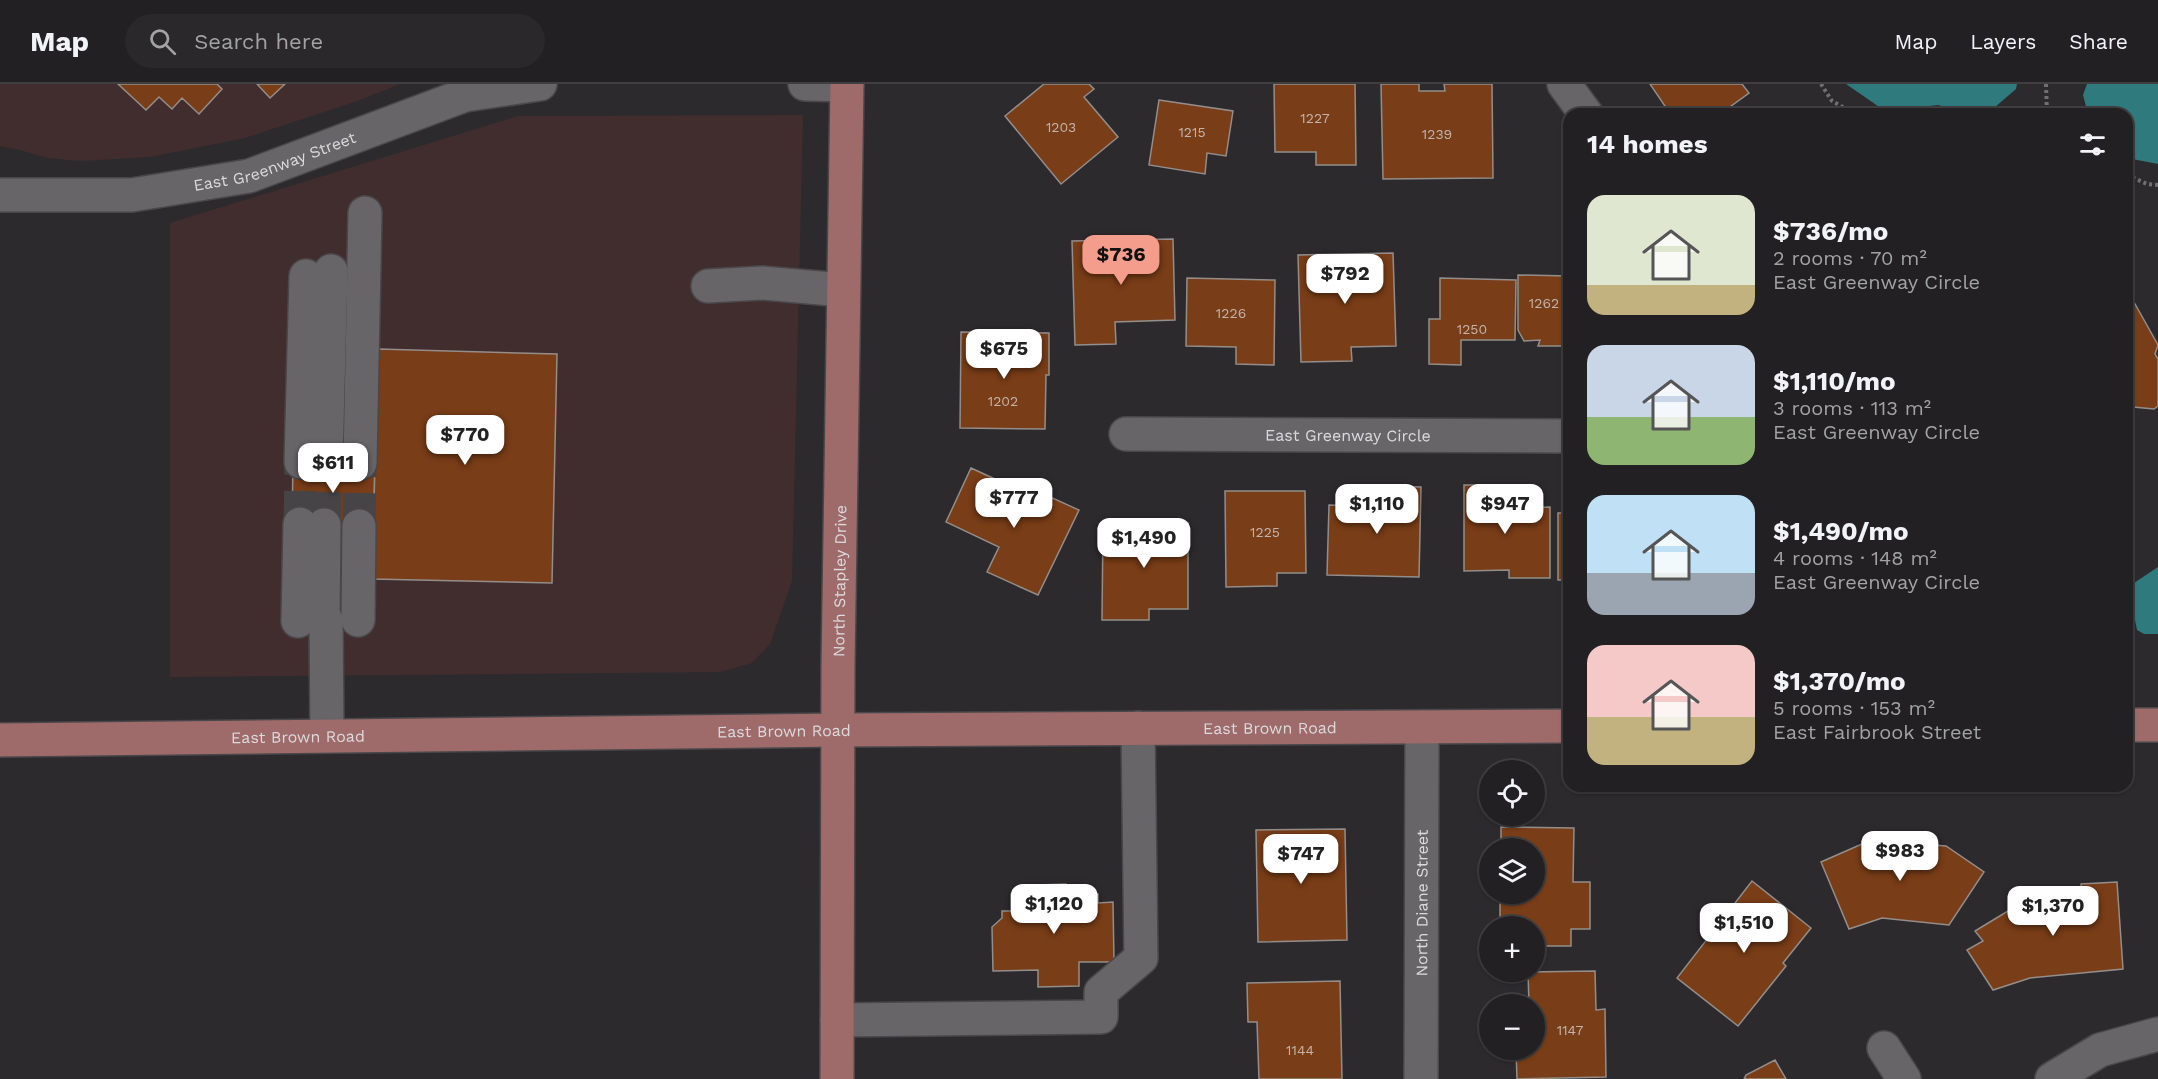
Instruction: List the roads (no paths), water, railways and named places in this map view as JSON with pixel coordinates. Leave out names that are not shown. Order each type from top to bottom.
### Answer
[{"type":"main road","name":"North Stapley Drive","points":[[837,1079],[836,926],[847,85]]},
{"type":"main road","points":[[2133,725],[2158,725]]},
{"type":"main road","name":"East Brown Road","points":[[0,740],[838,730],[1563,726]]},
{"type":"street","name":"East Greenway Street","points":[[0,195],[132,195],[249,176],[465,95],[540,84]]},
{"type":"street","points":[[805,84],[847,85]]},
{"type":"street","points":[[1564,84],[1582,108]]},
{"type":"street","points":[[328,272],[333,463],[365,213]]},
{"type":"street","points":[[708,286],[762,283],[843,290]]},
{"type":"street","name":"East Greenway Circle","points":[[1126,434],[1563,436]]},
{"type":"street","points":[[327,735],[331,525],[329,620]]},
{"type":"street","name":"North Diane Street","points":[[1421,1079],[1422,727]]},
{"type":"street","points":[[837,1020],[1101,1017],[1101,992],[1141,958],[1138,728]]},
{"type":"street","points":[[2052,1079],[2100,1050],[2158,1034]]},
{"type":"street","points":[[1884,1048],[1904,1079]]},
{"type":"water","points":[[1846,84],[2017,84],[2016,89],[1994,108],[1949,108],[1938,105],[1881,108]]},
{"type":"water","points":[[2087,84],[2158,84],[2158,164],[2133,159],[2133,108],[2086,108],[2083,95]]},
{"type":"water","points":[[2158,567],[2158,634],[2144,634],[2137,630],[2133,610],[2134,583]]},
{"type":"tunnel","points":[[300,524],[301,462]]},
{"type":"tunnel","points":[[324,525],[326,462]]},
{"type":"tunnel","points":[[359,526],[360,463]]}]
